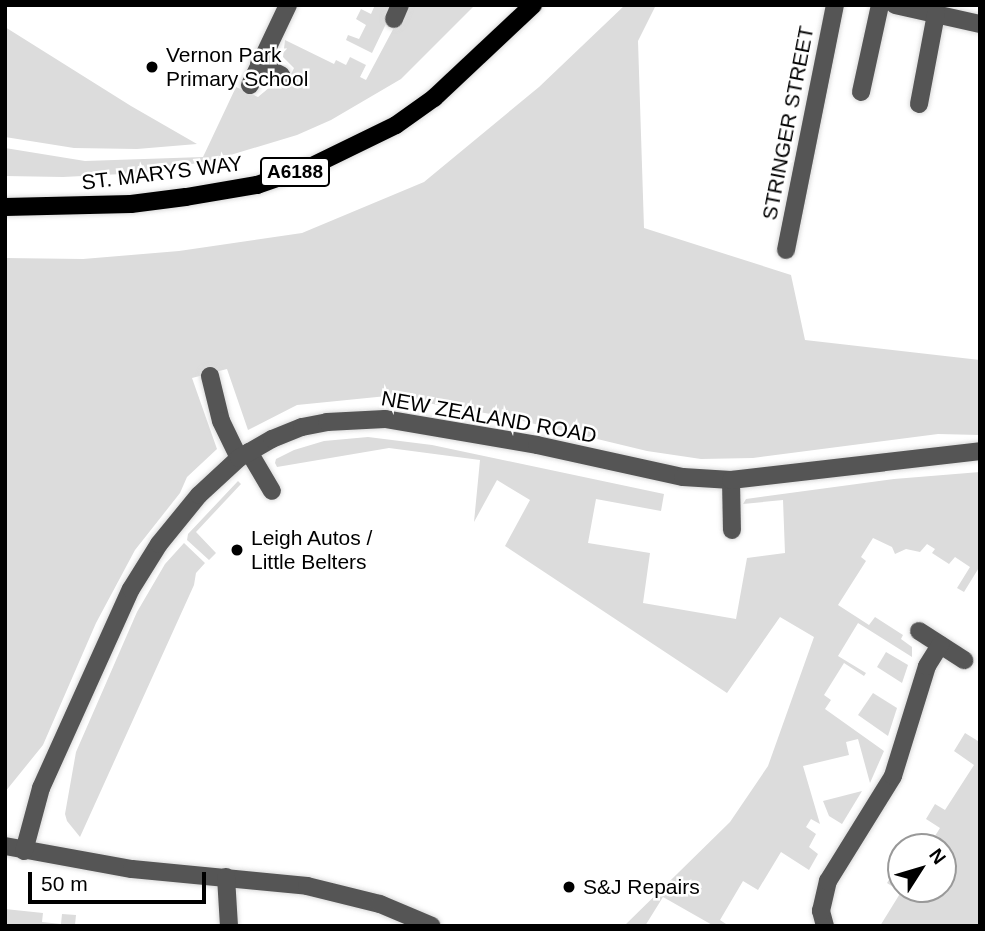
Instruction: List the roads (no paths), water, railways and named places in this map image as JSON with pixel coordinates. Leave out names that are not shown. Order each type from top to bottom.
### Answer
[{"type":"main road","name":"ST. MARYS WAY","points":[[5,207],[131,204],[257,185],[312,166],[396,125],[434,98],[533,5]]},
{"type":"street","points":[[250,85],[288,5]]},
{"type":"street","name":"STRINGER STREET","points":[[786,250],[835,5]]},
{"type":"street","points":[[861,92],[880,5]]},
{"type":"street","points":[[895,5],[980,24]]},
{"type":"street","points":[[919,104],[936,14]]},
{"type":"street","points":[[260,64],[281,75]]},
{"type":"street","points":[[211,376],[221,421],[272,491]]},
{"type":"street","name":"NEW ZEALAND ROAD","points":[[24,851],[41,788],[131,589],[159,544],[188,508],[244,456],[302,427],[354,419],[385,419],[537,445],[682,477],[731,480],[980,451]]},
{"type":"street","points":[[731,480],[732,530]]},
{"type":"street","points":[[919,631],[964,660]]},
{"type":"street","points":[[825,926],[821,911],[828,881],[893,776],[926,668],[940,645]]},
{"type":"street","points":[[5,846],[132,869],[226,877],[344,894],[432,926]]},
{"type":"street","points":[[226,877],[229,926]]},
{"type":"place","name":"Vernon Park Primary School","points":[[152,67]]},
{"type":"place","name":"Leigh Autos / Little Belters","points":[[237,550]]},
{"type":"place","name":"S&J Repairs","points":[[569,887]]}]
